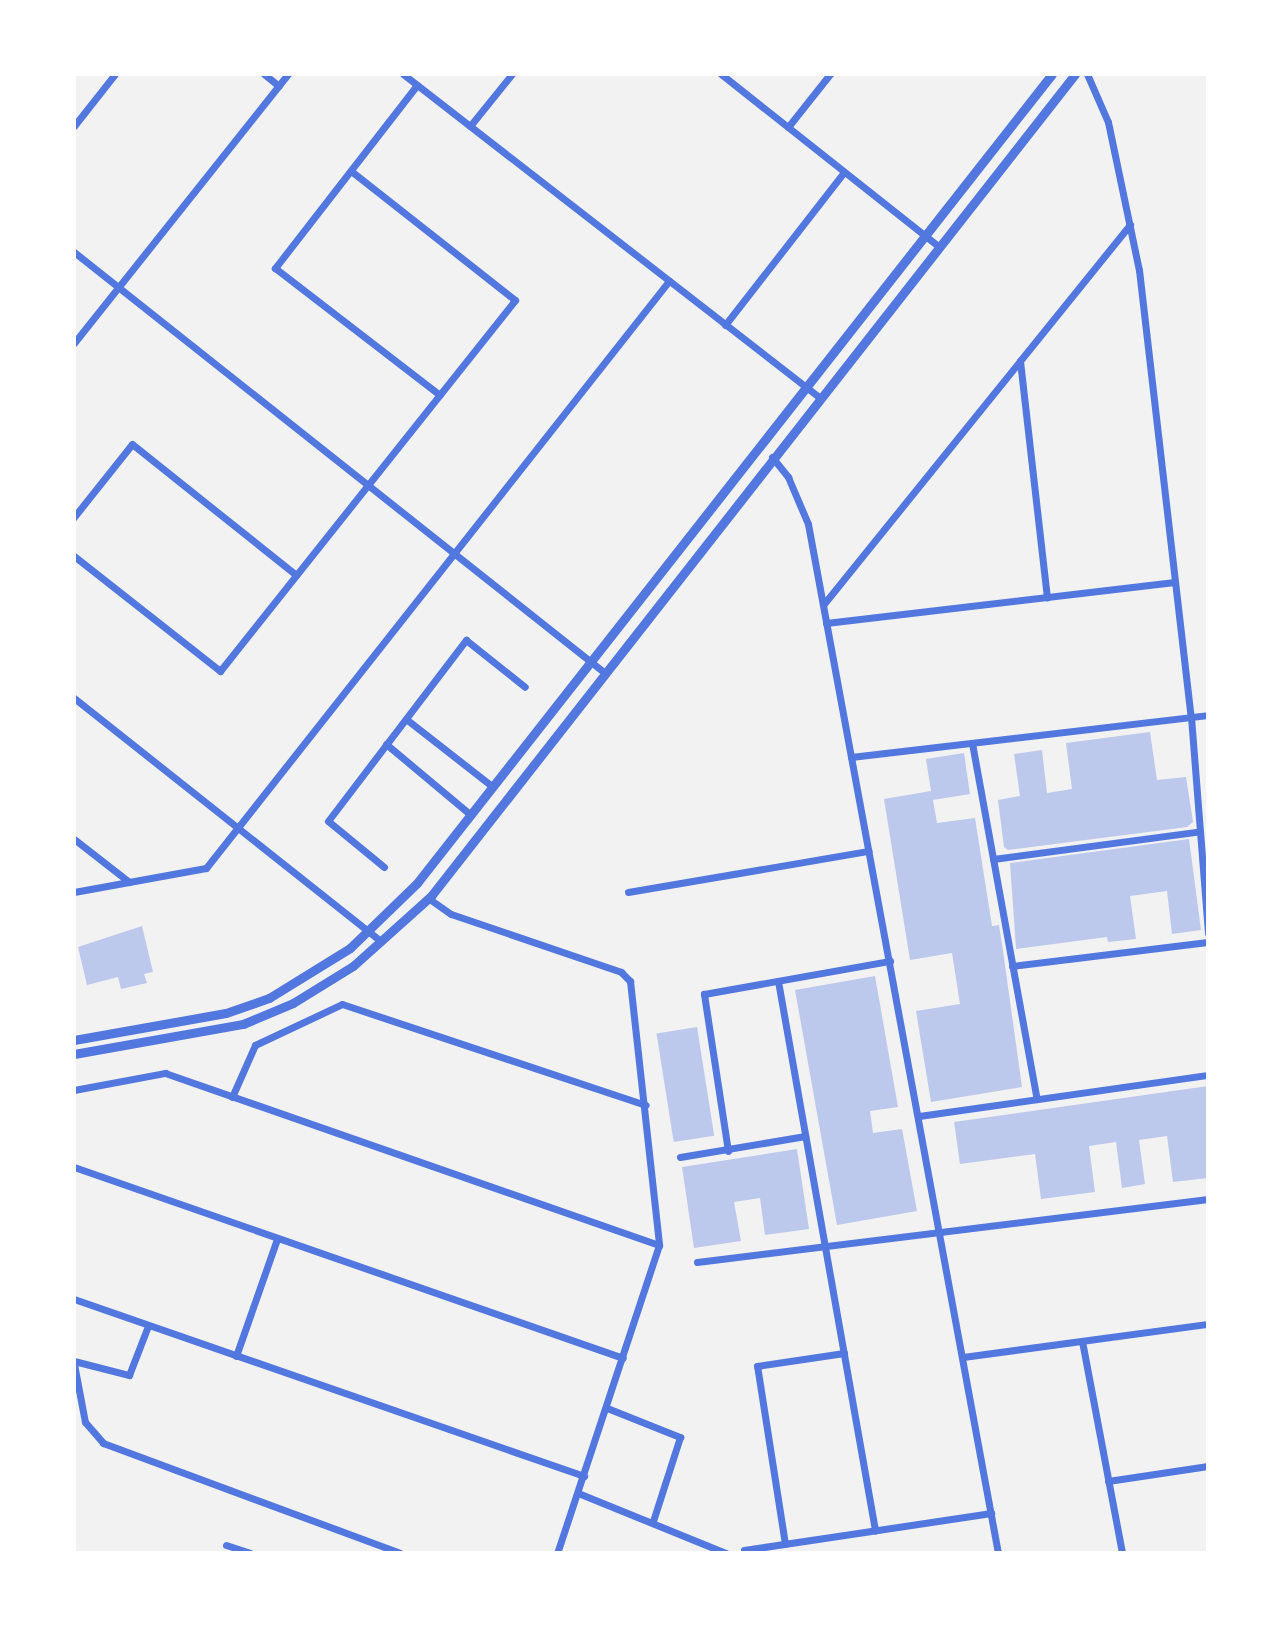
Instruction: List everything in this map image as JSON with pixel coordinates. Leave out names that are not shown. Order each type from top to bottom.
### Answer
[{"type":"street","points":[[74,126],[115,74]]},
{"type":"street","points":[[264,74],[279,86]]},
{"type":"street","points":[[74,343],[288,74]]},
{"type":"street","points":[[403,74],[819,397]]},
{"type":"street","points":[[470,126],[512,74]]},
{"type":"street","points":[[721,74],[937,245]]},
{"type":"street","points":[[788,127],[830,74]]},
{"type":"street","points":[[74,1040],[226,1013],[269,998],[350,948],[417,883],[1052,74]]},
{"type":"street","points":[[74,1054],[243,1024],[305,995],[353,966],[428,898],[937,245],[1075,74]]},
{"type":"street","points":[[1087,74],[1108,122],[1130,225],[1191,717],[1196,832],[1208,933]]},
{"type":"street","points":[[417,85],[275,268],[440,395]]},
{"type":"street","points":[[74,556],[220,671],[515,300],[351,171]]},
{"type":"street","points":[[725,325],[844,172]]},
{"type":"street","points":[[823,605],[1130,225]]},
{"type":"street","points":[[74,252],[605,673]]},
{"type":"street","points":[[74,892],[206,868],[669,281]]},
{"type":"street","points":[[1020,361],[1047,597]]},
{"type":"street","points":[[74,517],[132,444],[296,575]]},
{"type":"street","points":[[772,457],[788,477],[808,524],[998,1553]]},
{"type":"street","points":[[826,623],[1175,582]]},
{"type":"street","points":[[384,867],[328,821],[466,640],[525,687]]},
{"type":"street","points":[[74,698],[381,941]]},
{"type":"street","points":[[851,757],[1208,715]]},
{"type":"street","points":[[406,719],[493,787]]},
{"type":"street","points":[[972,743],[1037,1099]]},
{"type":"street","points":[[386,744],[471,815]]},
{"type":"street","points":[[993,859],[1196,832]]},
{"type":"street","points":[[74,839],[129,882]]},
{"type":"street","points":[[628,892],[869,851]]},
{"type":"street","points":[[428,898],[451,914],[626,975],[646,1105],[659,1245],[557,1553]]},
{"type":"street","points":[[1012,966],[1208,942]]},
{"type":"street","points":[[728,1151],[704,994],[890,961]]},
{"type":"street","points":[[778,981],[875,1530]]},
{"type":"street","points":[[232,1097],[255,1045],[342,1004],[646,1105]]},
{"type":"street","points":[[74,1090],[165,1073],[659,1245]]},
{"type":"street","points":[[919,1116],[1208,1075]]},
{"type":"street","points":[[680,1157],[805,1136]]},
{"type":"street","points":[[74,1167],[623,1358]]},
{"type":"street","points":[[697,1262],[1208,1199]]},
{"type":"street","points":[[236,1356],[277,1239]]},
{"type":"street","points":[[74,1299],[584,1476]]},
{"type":"street","points":[[963,1357],[1208,1324]]},
{"type":"street","points":[[148,1326],[129,1375],[74,1362],[85,1422],[103,1443],[400,1553]]},
{"type":"street","points":[[1082,1341],[1122,1553]]},
{"type":"street","points":[[785,1544],[757,1366],[844,1353]]},
{"type":"street","points":[[607,1408],[680,1437],[653,1521]]},
{"type":"street","points":[[1108,1481],[1208,1466]]},
{"type":"street","points":[[578,1493],[726,1553]]},
{"type":"street","points":[[744,1550],[991,1513]]},
{"type":"street","points":[[226,1545],[250,1553]]},
{"type":"building","points":[[1150,732],[1157,780],[1186,777],[1193,822],[1187,827],[1008,850],[1004,847],[998,800],[1020,796],[1014,754],[1042,750],[1047,793],[1072,789],[1066,743]]},
{"type":"building","points":[[964,753],[970,794],[933,800],[937,823],[975,818],[992,926],[999,925],[1022,1087],[931,1102],[916,1011],[960,1004],[952,953],[910,960],[884,799],[931,791],[926,759]]},
{"type":"building","points":[[1189,839],[1201,930],[1172,934],[1167,891],[1130,896],[1136,939],[1108,942],[1107,937],[1016,949],[1010,863]]},
{"type":"building","points":[[142,926],[153,972],[144,974],[147,983],[121,989],[118,977],[87,985],[78,947]]},
{"type":"building","points":[[875,976],[898,1107],[870,1111],[873,1133],[902,1129],[917,1211],[837,1225],[795,990]]},
{"type":"building","points":[[697,1027],[714,1136],[674,1142],[657,1033]]},
{"type":"building","points":[[1208,1086],[1208,1178],[1173,1182],[1167,1136],[1139,1140],[1145,1184],[1122,1188],[1116,1142],[1089,1146],[1095,1192],[1041,1199],[1035,1154],[960,1164],[954,1122]]},
{"type":"building","points":[[797,1149],[809,1229],[765,1235],[760,1198],[734,1202],[741,1241],[694,1248],[682,1167]]}]
